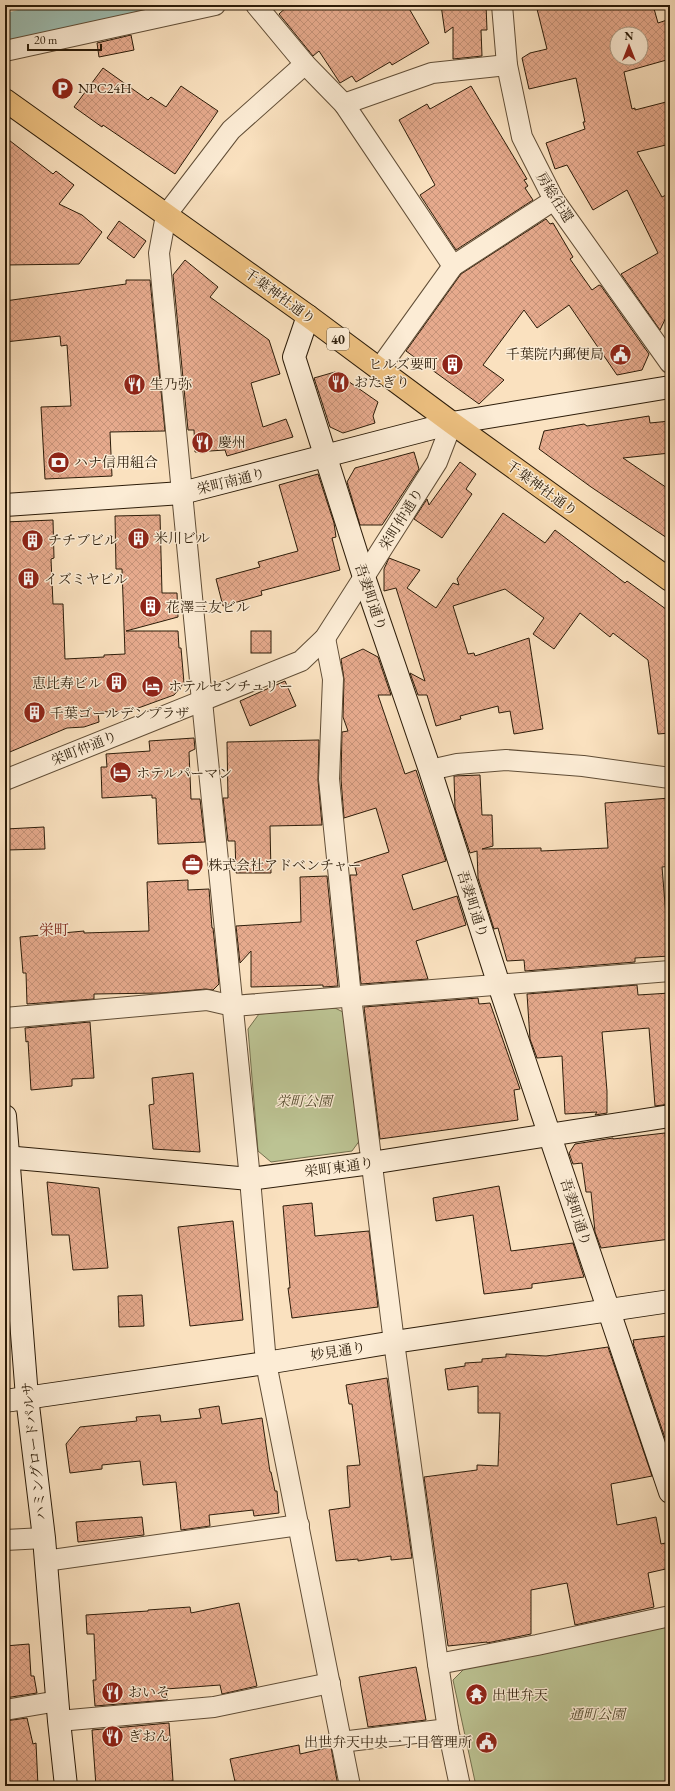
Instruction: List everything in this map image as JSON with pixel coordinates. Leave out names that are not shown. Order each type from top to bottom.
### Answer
[{"type":"main road","name":"千葉神社通り","points":[[5,100],[308,316],[452,423],[670,580]]},
{"type":"street","points":[[5,51],[215,5]]},
{"type":"street","points":[[256,5],[305,64],[344,104],[453,266]]},
{"type":"street","name":"房総往還","points":[[502,5],[507,65],[522,137],[554,200],[670,363]]},
{"type":"street","points":[[305,64],[231,130],[166,215],[159,253],[250,1179],[266,1363],[350,1786]]},
{"type":"street","points":[[344,104],[432,73],[507,65]]},
{"type":"street","points":[[379,369],[453,266],[554,200]]},
{"type":"street","name":"吾妻町通り","points":[[308,316],[294,357],[364,576],[670,1492]]},
{"type":"street","name":"栄町南通り","points":[[5,505],[182,493],[326,457],[452,423],[670,388]]},
{"type":"street","name":"栄町仲通り","points":[[5,780],[301,661],[325,638],[437,462],[452,423]]},
{"type":"street","points":[[325,638],[333,679],[329,779],[351,997],[394,1342],[438,1664],[448,1729],[460,1786]]},
{"type":"street","points":[[430,770],[457,764],[506,760],[584,766],[670,778]]},
{"type":"street","points":[[5,1018],[207,1000],[233,1006],[670,971]]},
{"type":"street","name":"ハミングロードパルサ","points":[[5,1116],[7,1158],[27,1397],[44,1538],[58,1711],[66,1786]]},
{"type":"street","name":"栄町東通り","points":[[7,1158],[250,1179],[371,1163],[670,1116]]},
{"type":"street","name":"妙見通り","points":[[5,1401],[266,1363],[394,1342],[670,1301]]},
{"type":"street","points":[[45,1561],[299,1525]]},
{"type":"street","points":[[5,1540],[44,1538]]},
{"type":"street","points":[[438,1664],[537,1645],[670,1616]]},
{"type":"street","points":[[5,1710],[58,1711],[214,1707],[330,1683]]},
{"type":"street","points":[[341,1742],[448,1729]]},
{"type":"green space","name":"栄町公園","points":[[335,1008],[345,1013],[360,1140],[352,1151],[271,1162],[258,1151],[248,1029],[259,1014]]},
{"type":"green space","name":"通町公園","points":[[670,1625],[670,1782],[650,1786],[476,1786],[453,1680],[464,1669]]},
{"type":"building","points":[[289,5],[407,5],[429,43],[392,65],[390,62],[356,82],[352,76],[340,83],[319,51],[313,56],[279,14]]},
{"type":"building","points":[[441,5],[486,5],[487,30],[481,30],[482,56],[453,59],[453,27],[445,33]]},
{"type":"building","points":[[536,5],[653,5],[658,23],[670,19],[670,59],[649,65],[649,26],[609,26],[609,66],[645,66],[624,72],[632,109],[635,108],[635,110],[670,101],[670,144],[637,152],[662,197],[670,193],[670,309],[660,330],[621,274],[658,253],[627,190],[593,210],[567,165],[555,169],[546,143],[585,129],[583,122],[585,122],[576,78],[529,89],[522,58],[530,53],[547,49]]},
{"type":"building","points":[[131,35],[134,50],[99,57],[97,43]]},
{"type":"building","points":[[103,68],[148,100],[151,97],[166,107],[181,86],[218,111],[175,174],[74,107]]},
{"type":"building","points":[[471,86],[527,179],[524,180],[528,186],[525,188],[533,200],[456,250],[420,195],[435,185],[399,120],[427,104],[430,109]]},
{"type":"building","points":[[5,137],[53,174],[56,171],[74,185],[59,204],[82,215],[102,232],[79,264],[5,265]]},
{"type":"building","points":[[546,219],[550,224],[553,223],[573,257],[570,259],[592,290],[599,285],[601,286],[649,354],[642,370],[617,375],[569,305],[537,328],[524,310],[483,365],[504,380],[479,404],[406,351],[461,274]]},
{"type":"building","points":[[119,221],[146,241],[134,258],[107,238]]},
{"type":"building","points":[[185,260],[218,287],[210,297],[269,340],[280,374],[251,383],[263,427],[286,419],[293,437],[227,456],[225,450],[195,452],[194,430],[188,430],[173,275]]},
{"type":"building","points":[[126,280],[150,280],[165,431],[110,432],[112,476],[45,479],[41,407],[71,406],[67,345],[61,346],[60,336],[5,342],[5,301],[126,284]]},
{"type":"building","points":[[335,372],[378,402],[373,416],[375,423],[343,433],[330,427],[314,378]]},
{"type":"building","points":[[649,416],[650,423],[670,421],[670,453],[623,458],[670,490],[670,540],[591,487],[539,449],[544,431],[584,424],[587,426]]},
{"type":"building","points":[[414,452],[419,469],[382,525],[360,525],[347,482],[355,468]]},
{"type":"building","points":[[460,462],[476,474],[466,489],[472,494],[442,538],[414,519],[427,499],[429,505]]},
{"type":"building","points":[[318,474],[334,523],[336,537],[332,538],[340,570],[261,591],[262,595],[223,606],[216,579],[260,567],[258,562],[298,551],[279,485]]},
{"type":"building","points":[[503,513],[545,543],[555,530],[625,583],[627,581],[670,612],[670,733],[658,734],[648,660],[613,633],[610,637],[580,613],[554,649],[533,634],[544,618],[505,589],[453,606],[468,654],[474,653],[475,656],[529,638],[543,729],[514,734],[510,711],[499,713],[498,706],[460,716],[461,719],[436,726],[427,695],[418,695],[410,673],[425,681],[396,588],[384,591],[384,569],[389,558],[420,570],[407,588],[436,608],[453,583],[459,585],[457,579]]},
{"type":"building","points":[[160,515],[162,593],[177,593],[178,617],[126,631],[178,631],[184,683],[174,695],[130,711],[98,712],[99,722],[84,727],[67,728],[5,754],[5,522],[53,520],[54,558],[51,559],[53,604],[63,604],[65,659],[104,657],[104,655],[125,654],[122,569],[116,569],[115,516]]},
{"type":"building","points":[[251,631],[271,631],[271,653],[251,653]]},
{"type":"building","points":[[363,649],[378,657],[391,695],[378,695],[405,774],[416,770],[446,861],[402,875],[413,910],[457,896],[466,925],[416,941],[428,979],[361,984],[350,875],[357,875],[354,863],[389,852],[376,808],[344,818],[341,779],[342,732],[348,731],[343,717],[344,679],[341,659]]},
{"type":"building","points":[[285,681],[296,706],[250,726],[240,701]]},
{"type":"building","points":[[194,738],[195,749],[189,752],[191,799],[200,799],[205,842],[158,844],[156,798],[152,798],[152,795],[102,798],[101,767],[107,767],[106,754],[150,751],[149,741]]},
{"type":"building","points":[[319,740],[318,780],[322,825],[270,826],[271,873],[236,873],[235,841],[228,841],[223,798],[228,798],[227,742]]},
{"type":"building","points":[[480,775],[482,815],[492,815],[493,846],[482,849],[541,848],[541,851],[608,848],[605,803],[670,798],[670,866],[662,867],[666,916],[670,916],[670,956],[635,958],[635,962],[525,971],[524,960],[507,961],[498,928],[494,929],[478,878],[477,851],[470,853],[455,808],[454,776]]},
{"type":"building","points":[[44,827],[45,849],[7,850],[6,829]]},
{"type":"building","points":[[327,876],[338,986],[251,987],[251,951],[240,963],[236,926],[301,922],[300,877]]},
{"type":"building","points":[[188,880],[188,890],[209,889],[219,984],[213,990],[206,989],[161,993],[94,994],[94,999],[27,1004],[26,973],[23,973],[20,937],[84,931],[84,933],[149,931],[147,882]]},
{"type":"building","points":[[637,985],[638,995],[670,993],[670,1104],[655,1106],[649,1028],[602,1032],[607,1091],[607,1113],[595,1115],[597,1112],[565,1114],[562,1056],[537,1058],[530,1039],[527,994]]},
{"type":"building","points":[[478,998],[479,1004],[490,1003],[520,1089],[514,1090],[518,1120],[380,1139],[364,1007]]},
{"type":"building","points":[[90,1022],[94,1078],[72,1079],[72,1086],[31,1090],[28,1041],[26,1042],[25,1028]]},
{"type":"building","points":[[193,1073],[200,1152],[153,1149],[149,1105],[154,1104],[152,1078]]},
{"type":"building","points":[[665,1133],[670,1173],[670,1239],[601,1248],[595,1232],[591,1192],[586,1192],[582,1163],[573,1164],[569,1153],[575,1144],[613,1138]]},
{"type":"building","points":[[47,1182],[99,1188],[108,1268],[73,1270],[69,1235],[52,1235]]},
{"type":"building","points":[[499,1186],[511,1251],[573,1243],[584,1277],[532,1284],[532,1288],[484,1294],[473,1215],[436,1221],[433,1198]]},
{"type":"building","points":[[312,1203],[315,1236],[369,1231],[378,1307],[292,1318],[288,1288],[290,1288],[283,1206]]},
{"type":"building","points":[[233,1221],[243,1320],[190,1326],[178,1227]]},
{"type":"building","points":[[142,1295],[144,1326],[119,1327],[118,1296]]},
{"type":"building","points":[[666,1336],[668,1354],[670,1353],[670,1453],[633,1343],[633,1340]]},
{"type":"building","points":[[608,1347],[652,1476],[611,1484],[617,1525],[656,1517],[661,1544],[670,1542],[670,1568],[648,1573],[654,1607],[575,1625],[567,1583],[531,1590],[531,1634],[487,1643],[448,1646],[424,1477],[477,1470],[477,1465],[498,1466],[500,1413],[478,1413],[478,1386],[448,1390],[445,1369],[465,1366],[465,1363],[482,1362],[482,1359],[506,1357],[506,1354],[546,1356]]},
{"type":"building","points":[[387,1378],[412,1558],[391,1560],[391,1556],[358,1561],[358,1559],[336,1561],[329,1510],[350,1507],[347,1466],[360,1465],[352,1404],[349,1404],[346,1385]]},
{"type":"building","points":[[219,1406],[222,1424],[262,1418],[270,1472],[275,1491],[277,1491],[279,1513],[254,1516],[253,1510],[209,1515],[210,1526],[181,1530],[176,1482],[143,1485],[140,1461],[102,1465],[102,1469],[70,1473],[66,1444],[80,1427],[137,1421],[136,1417],[160,1415],[161,1422],[201,1418],[199,1409]]},
{"type":"building","points":[[142,1517],[144,1535],[78,1542],[76,1522]]},
{"type":"building","points":[[239,1603],[257,1686],[222,1694],[220,1685],[166,1689],[167,1700],[95,1706],[93,1680],[96,1680],[94,1634],[87,1634],[86,1615],[190,1607],[191,1613]]},
{"type":"building","points":[[29,1644],[31,1676],[34,1676],[37,1693],[5,1698],[5,1646]]},
{"type":"building","points":[[416,1667],[426,1720],[368,1727],[359,1677]]},
{"type":"building","points":[[27,1718],[33,1744],[36,1743],[38,1786],[5,1786],[5,1721]]},
{"type":"building","points":[[169,1723],[173,1781],[96,1786],[92,1730]]},
{"type":"building","points":[[299,1745],[300,1754],[331,1747],[338,1786],[236,1786],[230,1759]]},
{"type":"waterway","points":[[5,36],[129,5]]},
{"type":"place","name":"NPC24H","points":[[63,88]]},
{"type":"place","name":"千葉院内郵便局","points":[[620,354]]},
{"type":"place","name":"ヒルズ要町","points":[[453,364]]},
{"type":"place","name":"おたぎり","points":[[339,382]]},
{"type":"place","name":"生乃弥","points":[[135,384]]},
{"type":"place","name":"慶州","points":[[202,442]]},
{"type":"place","name":"ハナ信用組合","points":[[59,462]]},
{"type":"place","name":"米川ビル","points":[[138,538]]},
{"type":"place","name":"チチブビル","points":[[33,540]]},
{"type":"place","name":"イズミヤビル","points":[[28,579]]},
{"type":"place","name":"花澤三友ビル","points":[[151,607]]},
{"type":"place","name":"恵比寿ビル","points":[[117,683]]},
{"type":"place","name":"ホテルセンチュリー","points":[[153,686]]},
{"type":"place","name":"千葉ゴールデンプラザ","points":[[34,713]]},
{"type":"place","name":"ホテルパーマン","points":[[120,773]]},
{"type":"place","name":"株式会社アドベンチャー","points":[[192,865]]},
{"type":"place","name":"おいそ","points":[[112,1692]]},
{"type":"place","name":"出世弁天","points":[[477,1695]]},
{"type":"place","name":"ぎおん","points":[[112,1736]]},
{"type":"place","name":"出世弁天中央一丁目管理所","points":[[487,1742]]},
{"type":"district","name":"栄町","points":[[54,930]]}]
